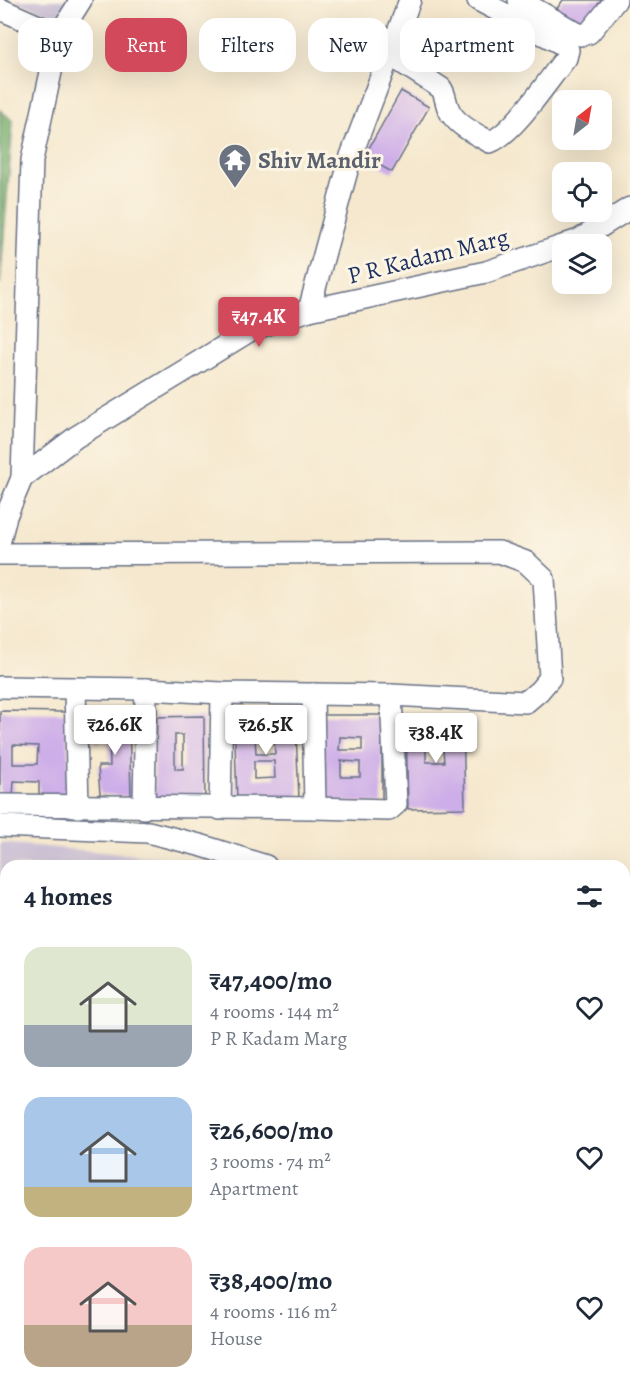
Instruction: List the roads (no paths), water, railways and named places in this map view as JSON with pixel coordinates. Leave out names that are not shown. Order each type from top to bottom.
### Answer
[{"type":"street","points":[[70,18],[81,0]]},
{"type":"street","points":[[309,310],[351,156],[410,0]]},
{"type":"street","points":[[390,55],[441,88],[446,95],[449,110],[463,125],[490,142],[498,139],[512,127],[566,58],[568,50],[562,44],[478,0]]},
{"type":"street","points":[[519,0],[580,35],[589,33],[616,0]]},
{"type":"street","points":[[0,9],[20,18]]},
{"type":"street","points":[[22,478],[32,160],[51,72]]},
{"type":"street","name":"P R Kadam Marg","points":[[589,234],[630,208]]},
{"type":"street","name":"P R Kadam Marg","points":[[0,540],[6,516],[22,478],[76,437],[251,330],[309,310],[486,272],[552,249]]},
{"type":"street","points":[[0,554],[499,552],[526,562],[544,579],[550,678],[526,702],[391,695],[0,687]]},
{"type":"street","points":[[75,688],[78,807]]},
{"type":"street","points":[[144,808],[146,689]]},
{"type":"street","points":[[220,809],[222,693]]},
{"type":"street","points":[[313,694],[315,808]]},
{"type":"street","points":[[0,806],[389,810],[396,804],[391,695]]},
{"type":"street","points":[[0,826],[148,832],[247,860]]},
{"type":"place","name":"Shiv Mandir","points":[[235,189]]}]
